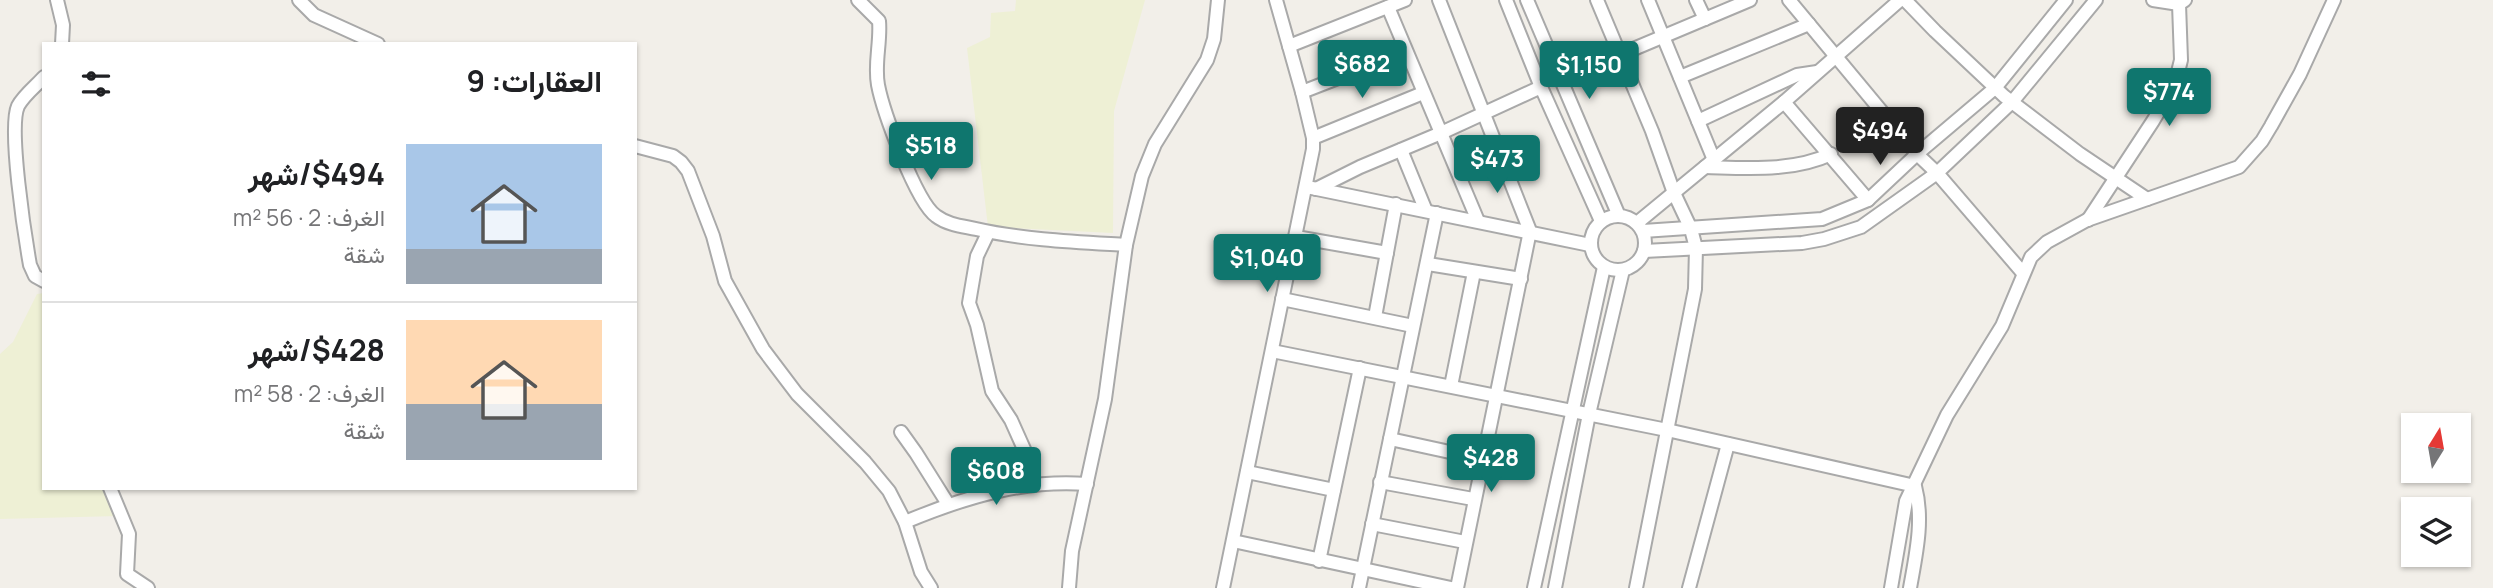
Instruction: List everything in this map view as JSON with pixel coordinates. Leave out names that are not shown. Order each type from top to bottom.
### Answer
[{"type":"street","points":[[57,0],[63,25],[62,42]]},
{"type":"street","points":[[299,0],[314,15],[374,42]]},
{"type":"street","points":[[858,0],[878,21],[878,85],[915,188],[924,203],[939,218],[951,224],[988,233],[1126,244]]},
{"type":"street","points":[[1069,588],[1072,551],[1105,399],[1126,244],[1147,159],[1211,51],[1218,0]]},
{"type":"street","points":[[1289,46],[1405,0]]},
{"type":"street","points":[[1439,0],[1530,231],[1457,588]]},
{"type":"street","points":[[1506,0],[1541,87],[1601,221]]},
{"type":"street","points":[[1527,0],[1619,216],[1640,227],[1691,229],[1822,219],[1868,200],[1995,88],[2066,0]]},
{"type":"street","points":[[1597,0],[1652,131],[1696,248],[1695,289],[1636,588]]},
{"type":"street","points":[[1648,0],[1699,121],[1709,164]]},
{"type":"street","points":[[1696,0],[1704,19]]},
{"type":"street","points":[[1562,79],[1750,0]]},
{"type":"street","points":[[1789,0],[1917,154],[1937,173],[2023,273]]},
{"type":"street","points":[[1640,227],[1674,193],[1903,0],[2012,102],[2147,199]]},
{"type":"street","points":[[1644,251],[1802,243],[1842,234],[1874,219],[1937,173],[2012,102],[2096,0]]},
{"type":"street","points":[[2088,220],[2175,84],[2181,60],[2182,2],[2153,0]]},
{"type":"street","points":[[1891,588],[1906,500],[1947,415],[2002,326],[2031,257],[2047,242],[2088,220],[2239,167],[2262,141],[2300,74],[2334,0]]},
{"type":"street","points":[[1226,587],[1282,299],[1296,237],[1311,188],[1313,138],[1277,1]]},
{"type":"street","points":[[1388,7],[1478,221]]},
{"type":"street","points":[[1680,77],[1809,23]]},
{"type":"street","points":[[1302,92],[1405,52]]},
{"type":"street","points":[[1699,121],[1797,75],[1818,72]]},
{"type":"street","points":[[42,79],[20,103],[15,119],[30,265],[35,276],[42,280]]},
{"type":"street","points":[[1311,188],[1541,87]]},
{"type":"street","points":[[1313,138],[1423,93]]},
{"type":"street","points":[[1784,102],[1868,200]]},
{"type":"street","points":[[637,147],[673,156],[688,171],[713,236],[725,281],[772,363],[804,402],[880,478],[895,500],[918,564],[931,588]]},
{"type":"street","points":[[1359,588],[1428,264],[1432,212],[1401,150]]},
{"type":"street","points":[[1709,164],[1747,168],[1808,164],[1831,154]]},
{"type":"street","points":[[1311,188],[1590,245]]},
{"type":"street","points":[[1375,317],[1396,204]]},
{"type":"street","points":[[1619,216],[1601,221],[1592,234],[1590,245],[1594,258],[1604,267],[1623,270],[1640,260],[1644,251],[1640,227]]},
{"type":"street","points":[[988,233],[977,256],[969,303],[977,325],[992,391],[1011,420],[1028,458],[1034,485]]},
{"type":"street","points":[[1296,237],[1387,253]]},
{"type":"street","points":[[1428,264],[1521,279]]},
{"type":"street","points":[[1534,588],[1604,267]]},
{"type":"street","points":[[1555,588],[1589,414],[1623,270]]},
{"type":"street","points":[[1451,386],[1474,272]]},
{"type":"street","points":[[1282,299],[1413,326]]},
{"type":"street","points":[[1272,351],[1572,410],[1915,486]]},
{"type":"street","points":[[1319,561],[1360,368]]},
{"type":"street","points":[[901,432],[948,504]]},
{"type":"street","points":[[1390,439],[1482,460]]},
{"type":"street","points":[[1689,588],[1728,444]]},
{"type":"street","points":[[1247,472],[1334,490]]},
{"type":"street","points":[[1380,482],[1474,499]]},
{"type":"street","points":[[905,522],[948,504],[1000,489],[1087,484]]},
{"type":"street","points":[[1910,588],[1919,535],[1919,508],[1915,486]]},
{"type":"street","points":[[111,490],[129,534],[127,574],[148,588]]},
{"type":"street","points":[[1372,524],[1465,542]]},
{"type":"street","points":[[1233,541],[1451,588]]},
{"type":"green space","points":[[1016,0],[1145,0],[1114,111],[1113,233],[988,227],[967,48],[990,37],[991,13],[1015,11]]},
{"type":"green space","points":[[42,293],[42,490],[106,490],[119,516],[0,519],[0,354],[13,342],[37,294]]}]
